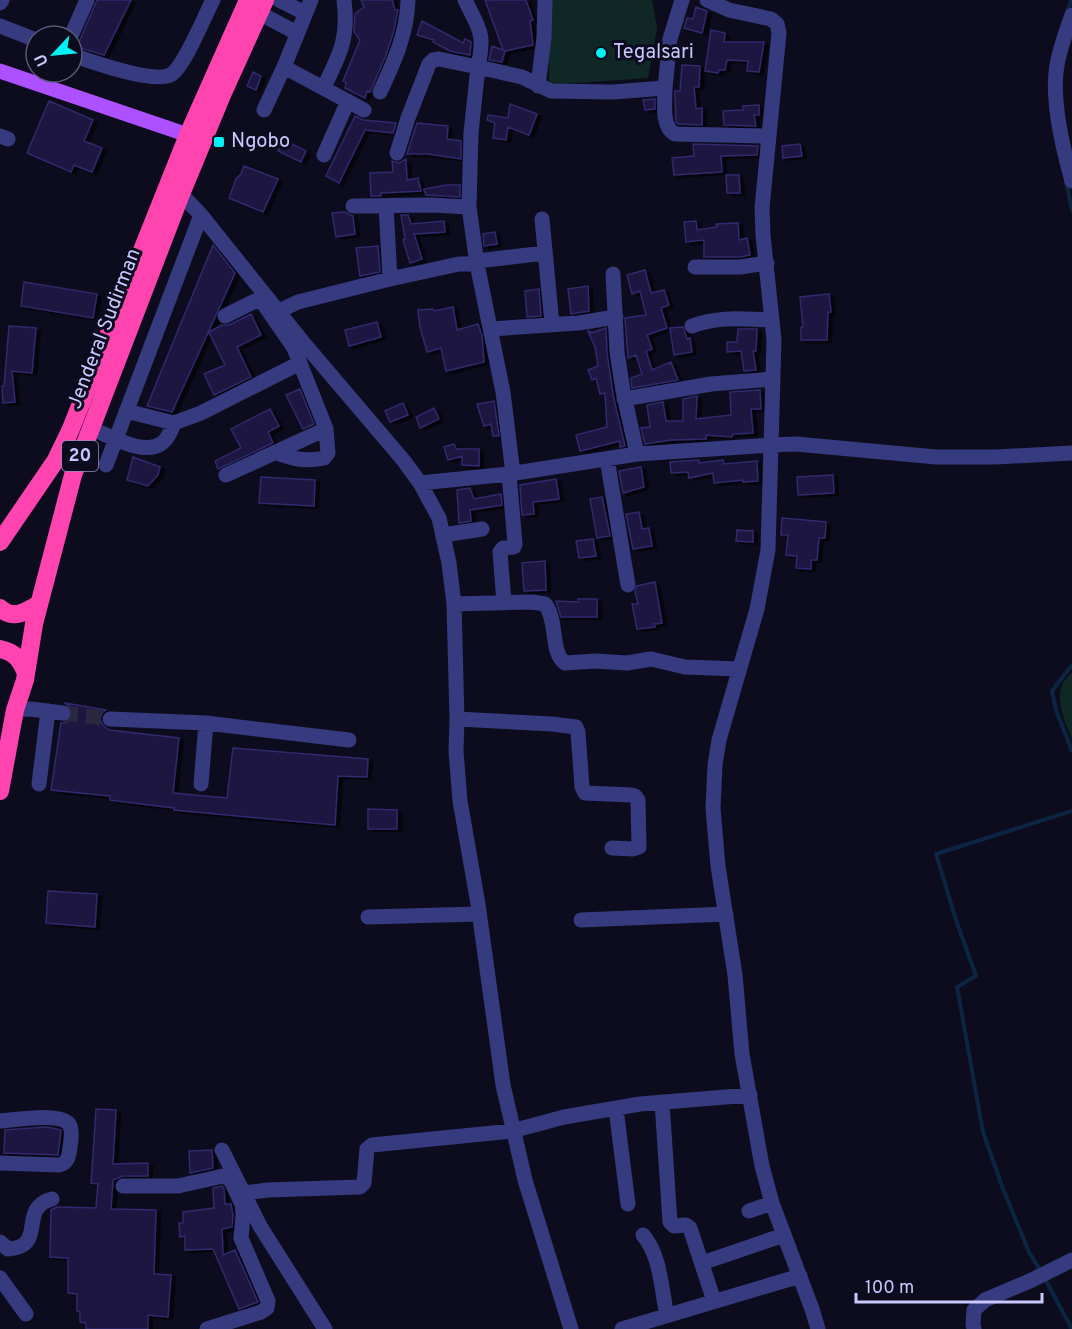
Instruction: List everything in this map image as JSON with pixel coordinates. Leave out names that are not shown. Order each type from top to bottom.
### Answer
[{"type":"highway","name":"Jenderal Sudirman","points":[[0,542],[56,460],[70,431],[188,135],[258,4]]},
{"type":"highway","name":"Jenderal Sudirman","points":[[0,791],[15,710],[26,673],[39,604],[73,475],[170,221],[258,4]]},
{"type":"highway","points":[[0,608],[5,613],[16,614],[26,612],[39,604]]},
{"type":"highway","points":[[0,649],[15,654],[26,673]]},
{"type":"main road","points":[[0,71],[188,135]]},
{"type":"street","points":[[76,24],[87,0]]},
{"type":"street","points":[[84,59],[130,72],[158,77],[171,74],[183,59],[213,0]]},
{"type":"street","points":[[264,110],[308,6],[279,0]]},
{"type":"street","points":[[324,87],[342,50],[347,22],[344,0]]},
{"type":"street","points":[[380,92],[399,51],[408,13],[408,0]]},
{"type":"street","points":[[465,0],[479,26],[482,40],[471,133],[469,207],[477,263],[508,423],[515,544],[514,547],[503,548],[500,552],[504,603]]},
{"type":"street","points":[[538,86],[544,37],[545,0]]},
{"type":"street","points":[[682,0],[670,39],[665,88],[666,125],[669,131],[675,134],[768,136]]},
{"type":"street","points":[[706,0],[729,10],[766,17],[777,24],[779,33],[762,208],[774,340],[768,550],[757,609],[719,740],[713,785],[715,839],[742,1054],[762,1166],[772,1203],[818,1329]]},
{"type":"street","points":[[258,4],[297,33]]},
{"type":"street","points":[[1072,15],[1059,57],[1056,84],[1061,133],[1072,181]]},
{"type":"street","points":[[0,26],[24,35]]},
{"type":"street","points":[[398,153],[429,64],[433,60],[439,59],[522,77],[551,91],[665,88]]},
{"type":"street","points":[[284,67],[364,110]]},
{"type":"street","points":[[324,155],[348,101]]},
{"type":"street","points":[[181,194],[201,215],[420,483],[439,518],[449,563],[454,604],[456,751],[460,801],[479,914],[498,1053],[525,1180],[571,1329]]},
{"type":"street","points":[[353,206],[469,207]]},
{"type":"street","points":[[386,206],[390,279]]},
{"type":"street","points":[[106,465],[201,215]]},
{"type":"street","points":[[542,219],[552,324]]},
{"type":"street","points":[[170,221],[192,239]]},
{"type":"street","points":[[279,311],[298,302],[390,279],[459,264],[545,253]]},
{"type":"street","points":[[694,267],[740,267],[767,263]]},
{"type":"street","points":[[613,274],[617,352],[624,399],[637,454]]},
{"type":"street","points":[[225,316],[255,301],[263,303],[294,348],[326,429],[328,453],[324,458],[307,461],[277,453]]},
{"type":"street","points":[[490,329],[615,317]]},
{"type":"street","points":[[692,326],[720,319],[772,320]]},
{"type":"street","points":[[126,411],[174,423],[201,413],[300,363]]},
{"type":"street","points":[[624,399],[711,384],[772,379]]},
{"type":"street","points":[[90,428],[129,445],[153,448],[163,443],[174,423]]},
{"type":"street","points":[[226,475],[326,429]]},
{"type":"street","points":[[420,483],[511,474],[637,454],[770,445],[796,444],[936,457],[1072,453]]},
{"type":"street","points":[[607,459],[628,585]]},
{"type":"street","points":[[443,535],[482,529]]},
{"type":"street","points":[[454,604],[532,602],[545,604],[552,617],[559,657],[565,663],[595,661],[627,663],[651,659],[685,667],[739,669]]},
{"type":"street","points":[[15,710],[56,712],[39,784]]},
{"type":"street","points":[[457,718],[576,727],[582,787],[585,793],[631,795],[638,800],[639,847],[612,848]]},
{"type":"street","points":[[110,719],[206,723],[349,740]]},
{"type":"street","points":[[201,784],[206,723]]},
{"type":"street","points":[[368,917],[479,914]]},
{"type":"street","points":[[580,920],[726,914]]},
{"type":"street","points":[[243,1193],[268,1190],[356,1188],[364,1183],[367,1149],[372,1145],[513,1131],[564,1117],[662,1102],[750,1095]]},
{"type":"street","points":[[662,1102],[670,1222],[674,1226],[686,1225],[690,1228],[714,1301]]},
{"type":"street","points":[[616,1109],[628,1204]]},
{"type":"street","points":[[0,1120],[51,1117],[63,1120],[69,1125],[71,1131],[70,1148],[64,1164],[59,1166],[0,1163]]},
{"type":"street","points":[[222,1150],[264,1234],[325,1329]]},
{"type":"street","points":[[123,1186],[178,1186],[223,1176],[230,1179],[242,1204],[242,1238],[268,1301],[267,1308],[240,1324],[207,1329]]},
{"type":"street","points":[[0,1242],[8,1249],[17,1249],[25,1245],[32,1238],[34,1213],[38,1206],[52,1199]]},
{"type":"street","points":[[749,1211],[772,1203]]},
{"type":"street","points":[[643,1235],[651,1245],[655,1256],[667,1315]]},
{"type":"street","points":[[702,1263],[784,1235]]},
{"type":"street","points":[[974,1329],[974,1310],[985,1300],[1072,1260]]},
{"type":"street","points":[[622,1329],[800,1276]]},
{"type":"street","points":[[0,1278],[26,1314]]},
{"type":"green space","name":"Tegalsari","points":[[549,0],[652,0],[657,28],[648,78],[549,85]]},
{"type":"green space","points":[[1072,672],[1072,739],[1064,719],[1060,696],[1063,683]]},
{"type":"building","points":[[97,0],[131,0],[104,55],[84,49],[84,31]]},
{"type":"building","points":[[361,0],[392,0],[395,10],[398,10],[386,55],[370,92],[367,91],[365,98],[345,88],[346,83],[343,81],[360,40],[354,32],[355,14],[364,7]]},
{"type":"building","points":[[485,0],[526,0],[533,20],[530,21],[533,45],[505,51],[502,62],[489,60],[492,46],[503,50]]},
{"type":"building","points":[[696,7],[707,11],[702,33],[684,28],[687,18],[693,19]]},
{"type":"building","points":[[422,21],[463,43],[465,39],[471,42],[470,55],[450,51],[433,42],[434,40],[417,35]]},
{"type":"building","points":[[711,30],[725,33],[724,42],[764,42],[759,72],[747,71],[748,61],[727,60],[725,70],[719,70],[718,73],[705,71]]},
{"type":"building","points":[[682,65],[700,66],[699,87],[694,87],[696,109],[702,108],[702,125],[676,122],[675,91],[680,91]]},
{"type":"building","points":[[253,72],[261,76],[256,90],[247,86]]},
{"type":"building","points":[[655,99],[655,109],[645,110],[643,100]]},
{"type":"building","points":[[49,101],[93,120],[84,141],[102,148],[92,172],[74,165],[71,172],[27,153]]},
{"type":"building","points":[[510,104],[537,114],[529,135],[508,127],[506,140],[493,138],[495,123],[487,120],[488,115],[508,118]]},
{"type":"building","points":[[759,105],[759,115],[754,115],[756,126],[724,125],[723,111],[743,110],[743,106]]},
{"type":"building","points":[[355,116],[363,120],[396,123],[393,133],[365,130],[339,183],[326,176]]},
{"type":"building","points":[[417,123],[448,126],[447,139],[461,141],[461,159],[428,154],[407,154]]},
{"type":"building","points":[[284,140],[306,151],[301,162],[278,151]]},
{"type":"building","points":[[693,144],[758,146],[757,155],[721,156],[722,172],[674,175],[672,158],[694,156]]},
{"type":"building","points":[[800,144],[802,156],[783,158],[782,146]]},
{"type":"building","points":[[406,159],[407,180],[418,178],[421,191],[381,193],[381,196],[371,196],[370,173],[393,172],[392,161],[399,163]]},
{"type":"building","points":[[244,166],[278,179],[263,212],[229,198]]},
{"type":"building","points":[[726,175],[739,175],[740,193],[727,193]]},
{"type":"building","points":[[460,185],[460,197],[426,195],[424,189]]},
{"type":"building","points":[[345,212],[353,216],[355,234],[336,237],[332,213]]},
{"type":"building","points":[[401,215],[408,215],[411,224],[444,221],[445,232],[414,234],[422,259],[410,263],[403,240],[405,239]]},
{"type":"building","points":[[696,221],[697,230],[717,227],[716,224],[738,223],[739,240],[747,238],[750,255],[704,257],[704,240],[686,242],[684,222]]},
{"type":"building","points":[[495,232],[497,244],[484,246],[483,234]]},
{"type":"building","points":[[213,245],[235,273],[172,412],[147,406]]},
{"type":"building","points":[[378,246],[380,272],[360,276],[356,248]]},
{"type":"building","points":[[645,270],[651,293],[664,290],[669,305],[661,308],[667,328],[647,335],[652,349],[646,351],[652,370],[671,362],[678,380],[632,388],[631,378],[642,374],[636,355],[628,358],[625,318],[646,315],[640,291],[632,294],[627,275]]},
{"type":"building","points":[[24,282],[97,294],[93,318],[21,306]]},
{"type":"building","points":[[588,286],[589,311],[571,314],[568,289]]},
{"type":"building","points":[[539,289],[541,316],[527,317],[525,291]]},
{"type":"building","points":[[829,294],[831,312],[828,312],[827,340],[801,340],[801,327],[803,327],[800,297]]},
{"type":"building","points":[[453,307],[457,330],[478,324],[482,336],[484,362],[446,371],[441,348],[427,352],[418,310],[433,309],[434,311]]},
{"type":"building","points":[[251,314],[261,335],[237,347],[251,377],[214,395],[204,374],[225,365],[209,332]]},
{"type":"building","points":[[377,322],[381,337],[349,346],[345,330]]},
{"type":"building","points":[[9,326],[36,328],[32,373],[12,371],[15,402],[3,403],[2,386],[4,386]]},
{"type":"building","points":[[683,327],[687,339],[690,338],[692,352],[674,355],[670,328]]},
{"type":"building","points":[[606,328],[614,400],[625,446],[620,447],[620,441],[580,451],[576,435],[607,427],[605,393],[600,394],[596,378],[592,380],[588,370],[598,366],[595,347],[588,331],[591,333]]},
{"type":"building","points":[[738,329],[757,329],[756,351],[753,351],[756,370],[744,371],[741,351],[727,352],[727,342],[737,342]]},
{"type":"building","points":[[300,389],[314,424],[303,429],[286,395]]},
{"type":"building","points":[[760,390],[761,409],[751,409],[753,433],[733,434],[732,437],[706,435],[706,439],[671,440],[645,444],[641,428],[650,427],[647,405],[663,402],[666,421],[683,421],[683,399],[697,396],[696,419],[731,415],[730,392]]},
{"type":"building","points":[[494,401],[499,436],[493,436],[491,424],[484,426],[477,404]]},
{"type":"building","points":[[403,403],[408,415],[390,422],[385,411]]},
{"type":"building","points":[[434,408],[439,419],[420,428],[416,417]]},
{"type":"building","points":[[270,409],[279,426],[268,432],[273,443],[218,469],[215,461],[241,448],[231,429]]},
{"type":"building","points":[[454,444],[456,449],[479,449],[479,466],[462,465],[462,456],[448,460],[444,447]]},
{"type":"building","points":[[133,457],[160,467],[158,475],[148,486],[127,480]]},
{"type":"building","points":[[699,460],[699,463],[723,460],[724,464],[757,461],[758,481],[714,483],[713,473],[689,478],[688,472],[671,473],[670,462]]},
{"type":"building","points":[[641,467],[644,487],[623,493],[619,471]]},
{"type":"building","points":[[833,475],[834,493],[798,495],[797,477]]},
{"type":"building","points":[[261,477],[315,480],[314,506],[259,503]]},
{"type":"building","points":[[556,479],[559,499],[533,502],[534,514],[522,515],[520,485]]},
{"type":"building","points":[[470,488],[474,499],[501,494],[502,505],[470,510],[471,521],[459,523],[457,490]]},
{"type":"building","points":[[602,497],[610,536],[597,538],[590,499]]},
{"type":"building","points":[[639,512],[642,529],[649,528],[652,546],[633,549],[626,514]]},
{"type":"building","points":[[782,518],[826,522],[825,538],[819,538],[817,560],[811,560],[811,569],[796,568],[797,556],[786,555],[788,535],[781,535]]},
{"type":"building","points":[[737,530],[753,531],[753,542],[736,541]]},
{"type":"building","points":[[593,539],[596,556],[579,558],[576,541]]},
{"type":"building","points":[[545,561],[546,590],[524,591],[522,563]]},
{"type":"building","points":[[655,582],[662,623],[654,624],[655,627],[637,629],[632,604],[638,604],[635,591],[637,586]]},
{"type":"building","points":[[578,599],[597,599],[597,617],[561,617],[556,601],[578,602]]},
{"type":"building","points":[[65,703],[106,710],[100,719],[109,730],[179,738],[173,793],[227,798],[233,748],[368,759],[367,777],[338,776],[335,825],[174,810],[174,808],[110,800],[110,796],[51,790],[61,723],[67,722],[73,715],[72,709]]},
{"type":"building","points":[[368,809],[397,810],[397,829],[368,829]]},
{"type":"building","points":[[48,891],[97,894],[95,927],[46,923]]},
{"type":"building","points":[[96,1109],[116,1110],[113,1164],[148,1163],[148,1176],[123,1176],[113,1180],[111,1209],[156,1210],[154,1274],[171,1275],[168,1317],[148,1315],[148,1329],[86,1329],[86,1323],[80,1322],[80,1312],[77,1311],[77,1294],[68,1293],[68,1258],[50,1257],[51,1210],[57,1207],[96,1208],[98,1184],[91,1183]]},
{"type":"building","points":[[47,1127],[61,1130],[58,1155],[4,1153],[5,1130]]},
{"type":"building","points":[[212,1150],[213,1168],[190,1173],[189,1151]]},
{"type":"building","points":[[222,1186],[225,1204],[231,1204],[233,1215],[232,1227],[222,1229],[223,1255],[235,1250],[258,1302],[239,1309],[213,1249],[185,1250],[185,1236],[180,1237],[179,1223],[183,1223],[183,1212],[214,1208],[213,1188]]},
{"type":"waterway","points":[[1067,13],[1071,0]]},
{"type":"waterway","points":[[1066,182],[1072,210]]},
{"type":"waterway","points":[[1072,665],[1052,691],[1056,710],[1072,751]]},
{"type":"waterway","points":[[1040,1270],[1029,1252],[983,1132],[957,987],[976,976],[936,854],[1072,811]]},
{"type":"waterway","points":[[1044,1277],[1072,1329]]},
{"type":"tunnel","points":[[63,713],[110,719]]},
{"type":"place","name":"Tegalsari","points":[[601,53]]},
{"type":"place","name":"Ngobo","points":[[219,142]]}]
